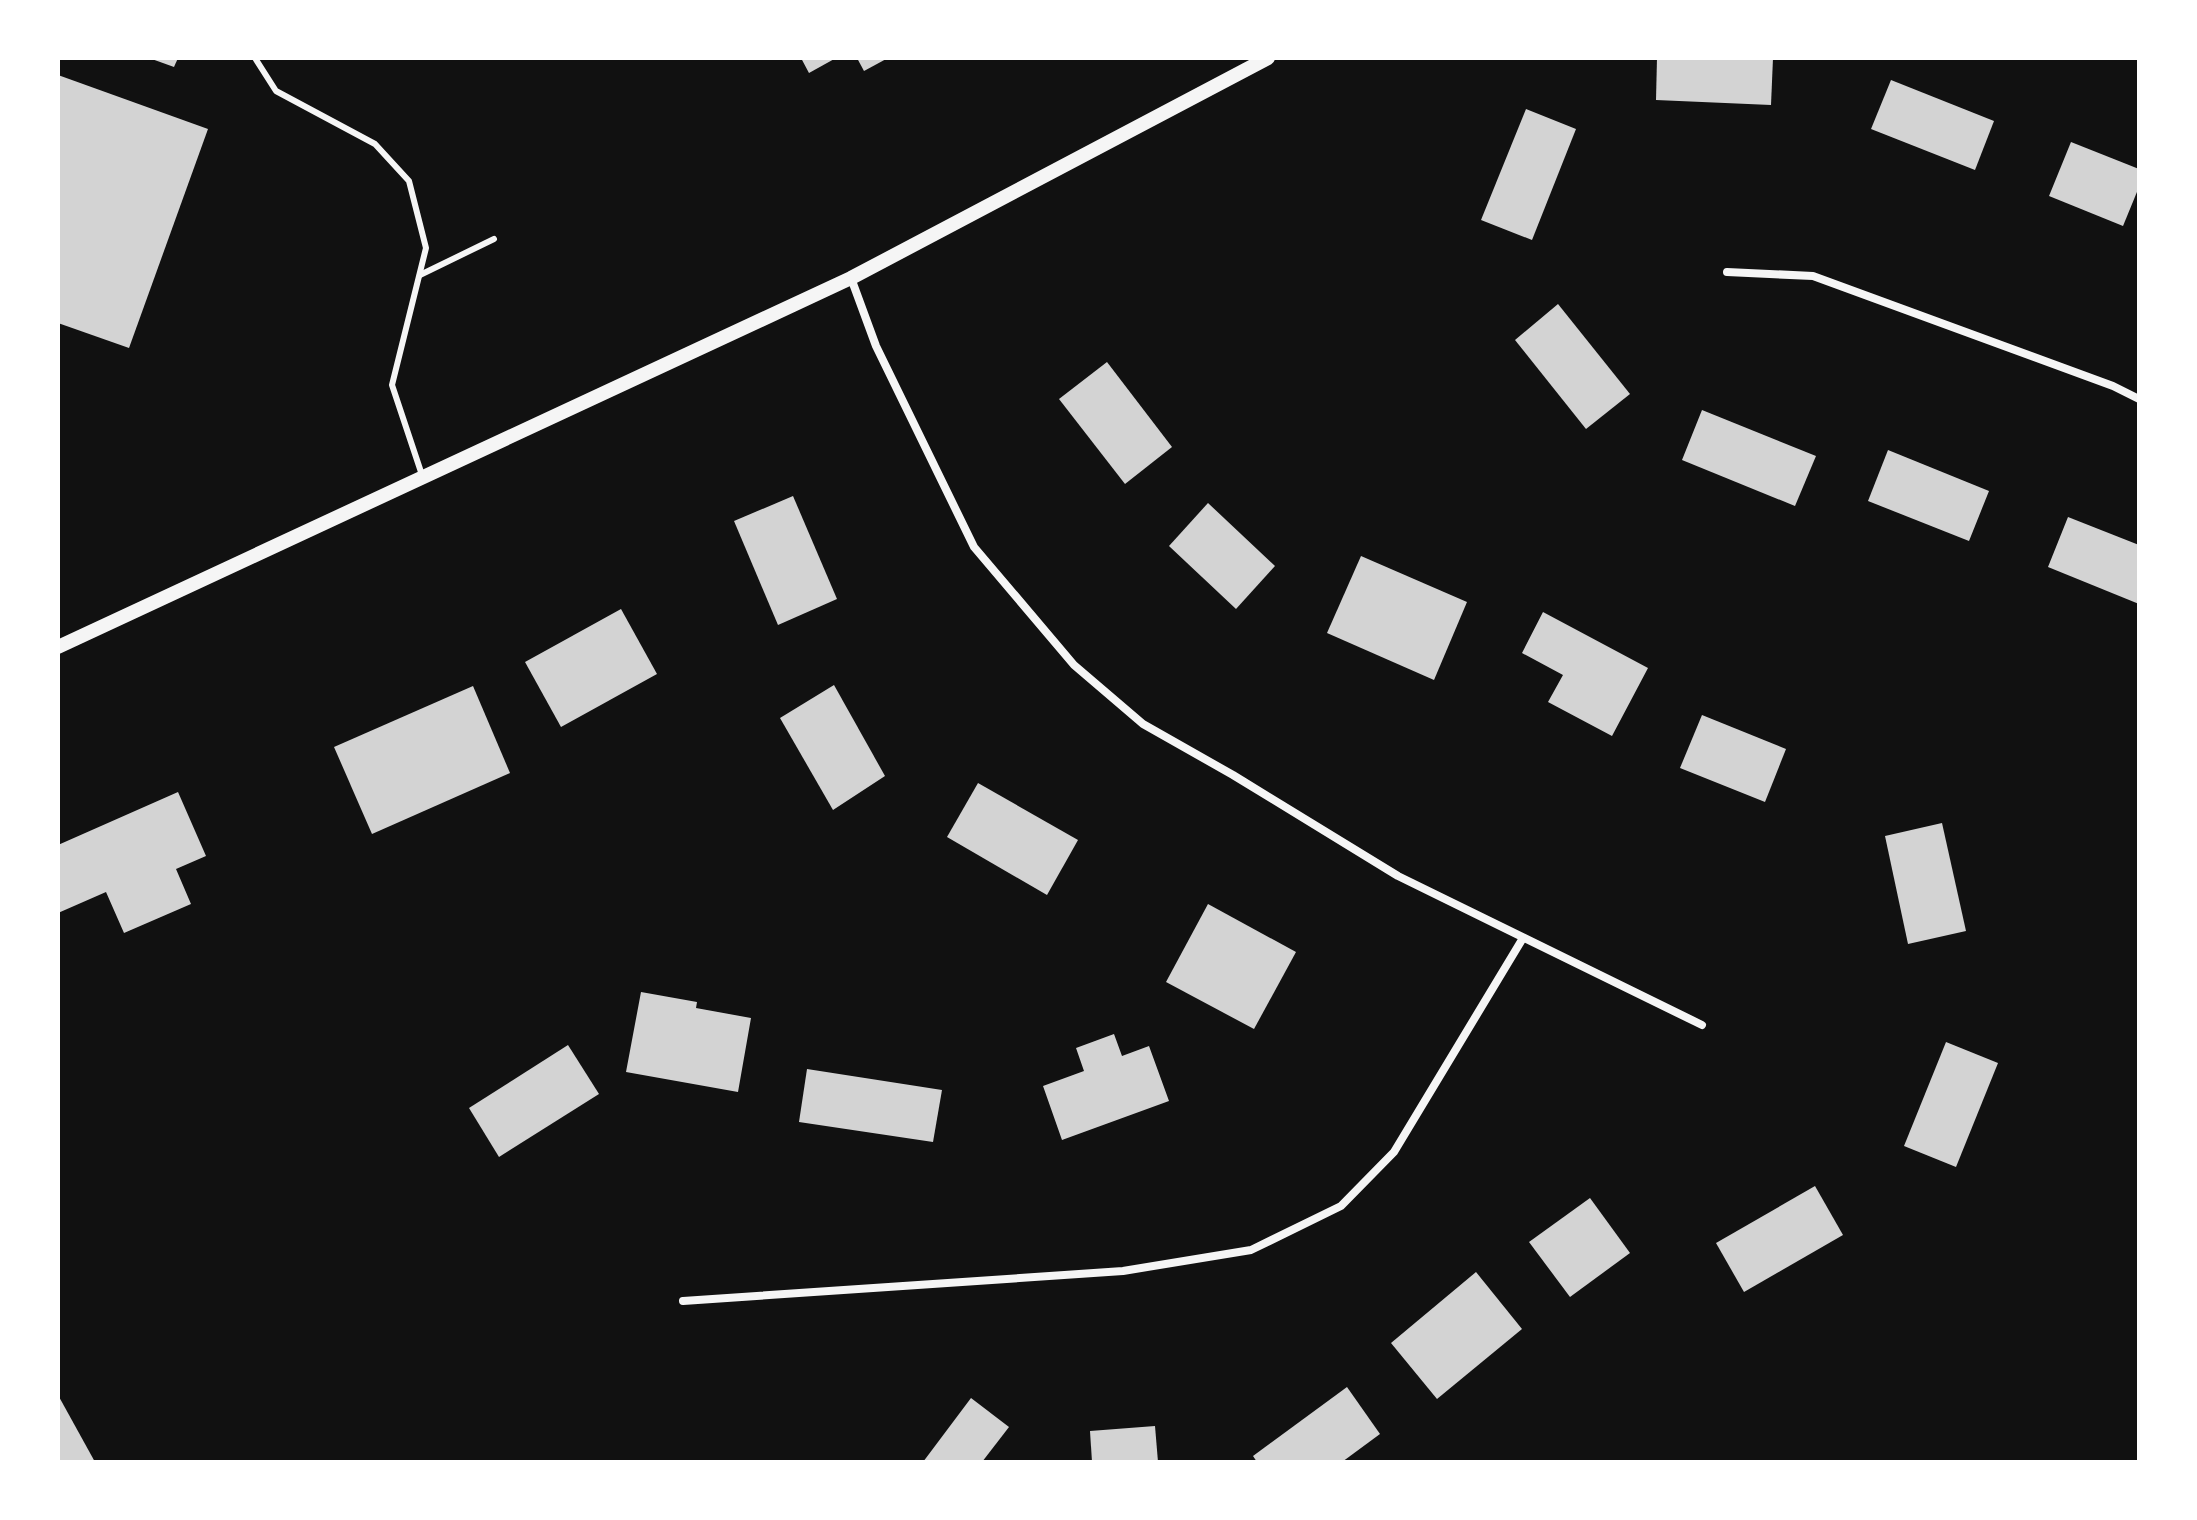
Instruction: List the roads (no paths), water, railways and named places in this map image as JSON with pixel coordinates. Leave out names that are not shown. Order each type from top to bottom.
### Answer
[{"type":"street","points":[[58,647],[851,278],[1268,58]]},
{"type":"street","points":[[1727,272],[1813,276],[2113,386],[2139,399]]},
{"type":"street","points":[[851,278],[876,346],[974,547],[1074,665],[1143,724],[1398,876],[1702,1025]]},
{"type":"street","points":[[683,1301],[1123,1271],[1251,1250],[1341,1206],[1394,1152],[1523,938]]},
{"type":"lane","points":[[255,58],[276,91],[375,144],[409,181],[426,248],[392,385],[423,479]]},
{"type":"lane","points":[[420,275],[494,239]]}]
